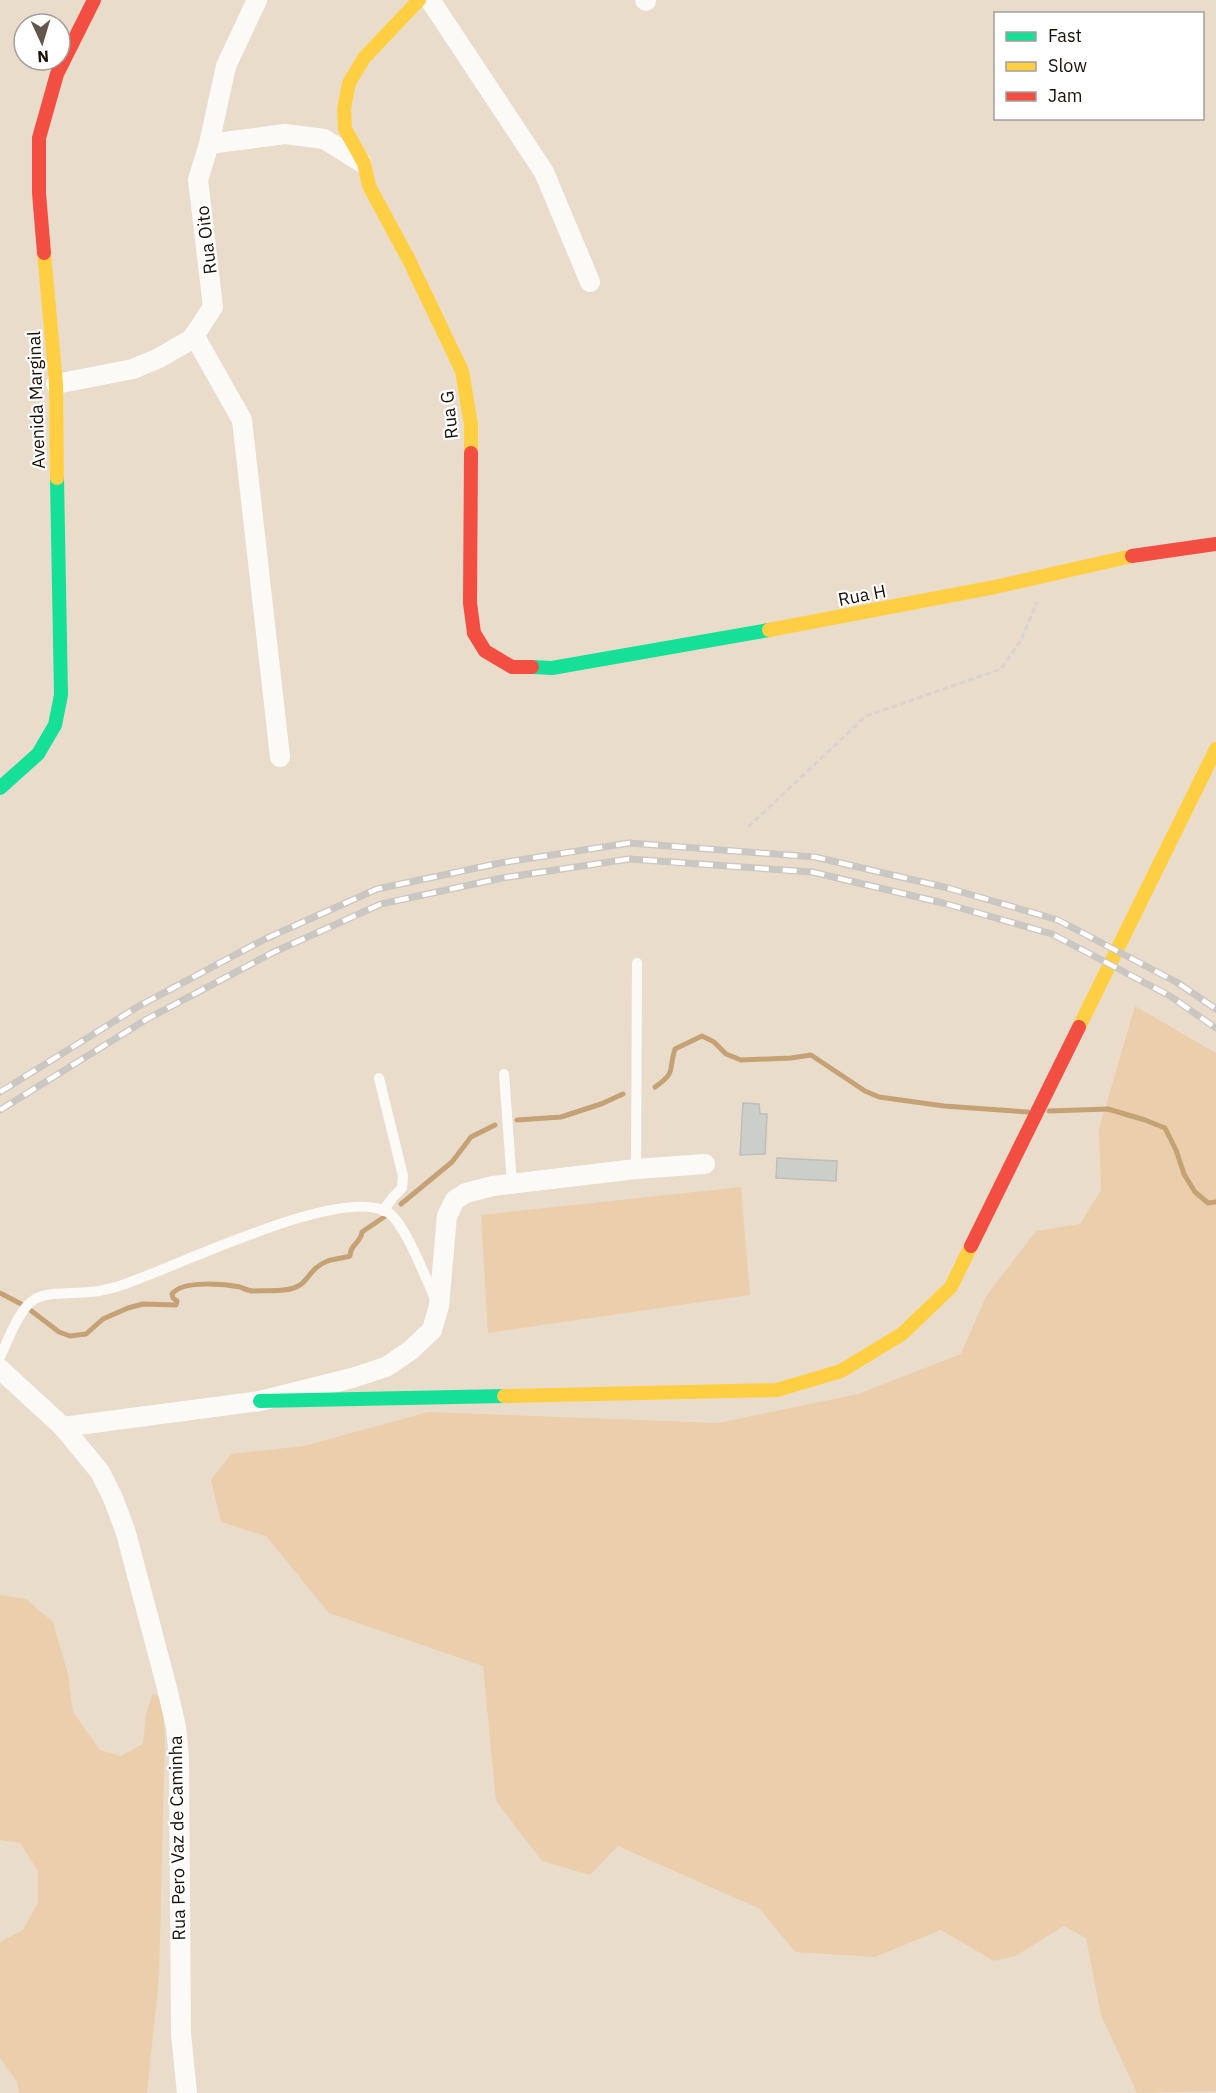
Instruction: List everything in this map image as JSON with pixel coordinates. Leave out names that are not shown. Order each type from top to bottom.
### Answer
[{"type":"street","name":"Avenida Marginal","points":[[0,788],[38,754],[55,725],[62,695],[58,607],[57,384],[39,193],[39,138],[57,74],[94,0]]},
{"type":"street","name":"Rua Oito","points":[[57,384],[134,369],[159,358],[194,335],[213,307],[198,180],[209,144],[226,66],[257,0]]},
{"type":"street","name":"Rua G","points":[[419,0],[364,57],[349,83],[344,109],[345,129],[364,163],[369,186],[409,260],[462,371],[471,425],[470,603],[474,633],[485,651],[513,667]]},
{"type":"street","points":[[430,0],[544,172],[590,282]]},
{"type":"street","points":[[209,144],[285,134],[324,139],[364,163]]},
{"type":"street","points":[[194,335],[242,420],[280,757]]},
{"type":"street","name":"Rua H","points":[[513,667],[552,668],[682,646],[858,614],[1138,555],[1216,544]]},
{"type":"street","points":[[63,1427],[260,1401],[777,1390],[841,1371],[902,1334],[951,1287],[1216,749]]},
{"type":"street","points":[[260,1401],[352,1378],[386,1366],[411,1350],[432,1330],[439,1306],[447,1216],[455,1200],[466,1193],[493,1186],[636,1169],[705,1164]]},
{"type":"street","name":"Rua Pero Vaz de Caminha","points":[[0,1369],[63,1427],[100,1472],[126,1533],[176,1726],[181,2034],[187,2093]]},
{"type":"lane","points":[[636,1169],[638,963]]},
{"type":"lane","points":[[504,1074],[512,1184]]},
{"type":"lane","points":[[379,1078],[403,1176],[402,1188],[383,1211]]},
{"type":"lane","points":[[0,1357],[18,1319],[32,1300],[51,1295],[93,1292],[116,1286],[236,1240],[313,1214],[342,1208],[372,1206],[389,1213],[400,1225],[439,1306]]},
{"type":"path","points":[[748,827],[866,716],[1000,669],[1020,640],[1048,575]]},
{"type":"shaded area","points":[[1135,1006],[1216,1053],[1216,2091],[1137,2093],[1101,2015],[1086,1938],[1064,1926],[1015,1956],[994,1961],[941,1930],[875,1957],[795,1952],[760,1909],[618,1846],[590,1875],[542,1861],[496,1801],[483,1666],[329,1613],[266,1536],[221,1522],[211,1480],[231,1454],[304,1446],[428,1412],[718,1423],[858,1394],[961,1354],[986,1296],[1036,1231],[1080,1224],[1101,1190],[1099,1129]]},
{"type":"shaded area","points":[[741,1187],[750,1295],[488,1333],[481,1215]]},
{"type":"shaded area","points":[[0,1595],[26,1599],[53,1622],[68,1674],[73,1712],[100,1750],[121,1756],[143,1744],[146,1714],[153,1693],[162,1700],[165,1738],[159,1978],[147,2093],[19,2093],[17,2082],[0,2058],[0,1942],[23,1930],[38,1903],[38,1871],[20,1843],[0,1840]]},
{"type":"building","points":[[743,1103],[759,1104],[760,1114],[767,1114],[765,1154],[740,1155]]},
{"type":"building","points":[[777,1158],[837,1161],[836,1181],[776,1178]]},
{"type":"waterway","points":[[655,1087],[669,1074],[675,1049],[702,1036],[714,1042],[726,1054],[741,1060],[811,1055],[865,1091],[879,1097],[944,1106],[1028,1112]]},
{"type":"waterway","points":[[517,1120],[561,1117],[623,1094]]},
{"type":"waterway","points":[[1049,1111],[1108,1109],[1165,1128],[1184,1174],[1195,1192],[1208,1203],[1216,1202]]},
{"type":"waterway","points":[[401,1204],[452,1162],[471,1137],[495,1125]]},
{"type":"waterway","points":[[0,1293],[25,1306],[59,1332],[70,1336],[86,1334],[103,1319],[128,1308],[143,1304],[176,1305],[177,1301],[172,1294],[177,1290],[194,1285],[215,1284],[253,1291],[295,1288],[324,1262],[350,1256],[362,1232],[384,1217]]},
{"type":"railway","points":[[0,1092],[139,1006],[265,939],[377,889],[500,863],[629,843],[815,857],[948,888],[1058,920],[1178,983],[1216,1009]]},
{"type":"railway","points":[[0,1110],[147,1019],[272,953],[381,904],[502,878],[629,859],[812,872],[943,903],[1052,934],[1170,996],[1216,1028]]},
{"type":"traffic: fast","points":[[0,788],[38,754],[55,725],[61,695],[57,478]]},
{"type":"traffic: fast","points":[[532,667],[552,668],[769,630]]},
{"type":"traffic: fast","points":[[260,1401],[504,1396]]},
{"type":"traffic: slow","points":[[419,0],[364,58],[349,83],[344,109],[345,129],[364,163],[369,186],[409,260],[462,371],[471,425],[471,453]]},
{"type":"traffic: slow","points":[[44,253],[56,384],[57,478]]},
{"type":"traffic: slow","points":[[769,630],[995,587],[1132,556]]},
{"type":"traffic: slow","points":[[1079,1027],[1216,749]]},
{"type":"traffic: slow","points":[[504,1396],[777,1390],[841,1371],[902,1334],[951,1287],[971,1246]]},
{"type":"traffic: jam","points":[[44,253],[39,193],[39,138],[57,74],[94,0]]},
{"type":"traffic: jam","points":[[471,453],[470,603],[474,633],[485,651],[512,667],[532,667]]},
{"type":"traffic: jam","points":[[1132,556],[1216,544]]},
{"type":"traffic: jam","points":[[971,1246],[1079,1027]]}]
